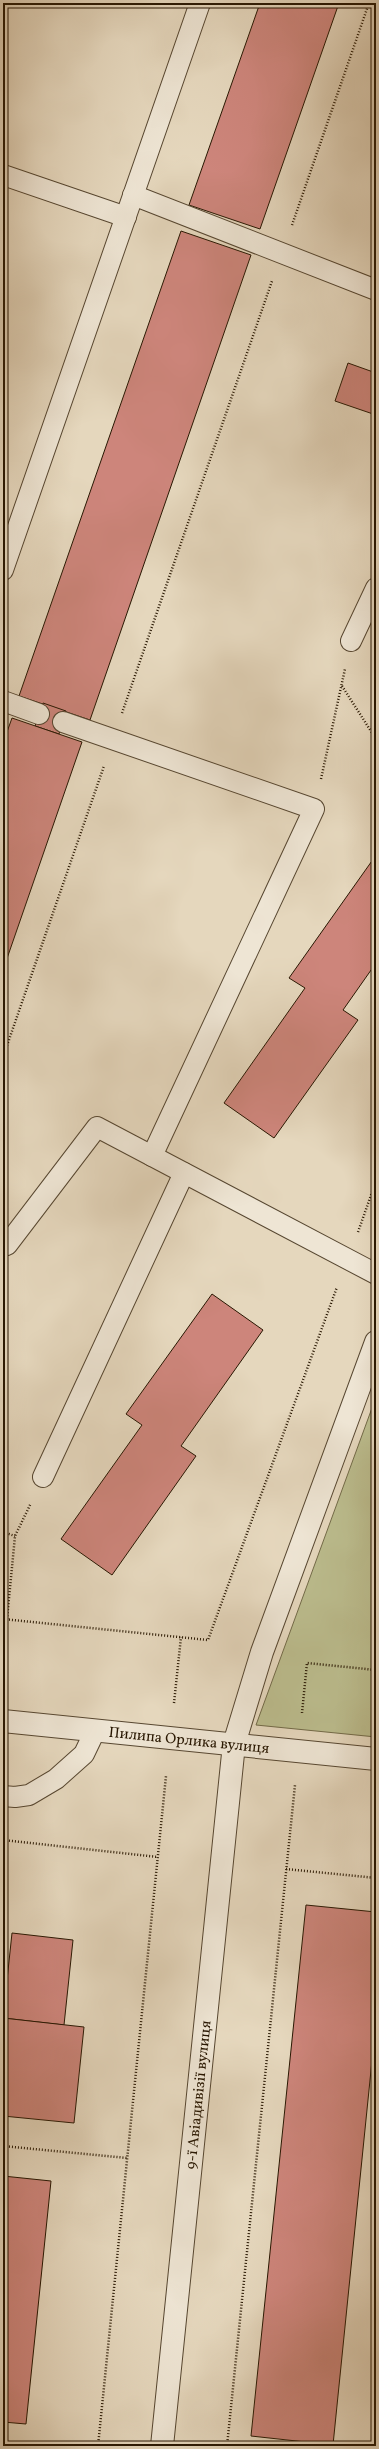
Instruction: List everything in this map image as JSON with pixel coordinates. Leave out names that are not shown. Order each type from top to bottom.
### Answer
[{"type":"street","name":"9-ї Авіадивізії вулиця","points":[[162,2446],[234,1744],[262,1652],[376,1342]]},
{"type":"street","name":"Пилипа Орлика вулиця","points":[[3,1721],[376,1759]]},
{"type":"lane","points":[[3,570],[200,3]]},
{"type":"lane","points":[[3,175],[126,217]]},
{"type":"lane","points":[[133,195],[376,290]]},
{"type":"lane","points":[[351,642],[376,588]]},
{"type":"lane","points":[[3,702],[39,714]]},
{"type":"lane","points":[[63,722],[314,809],[152,1156]]},
{"type":"lane","points":[[3,1243],[7,1245],[97,1127],[376,1274]]},
{"type":"lane","points":[[43,1477],[184,1173]]},
{"type":"lane","points":[[3,1796],[15,1797],[29,1795],[56,1780],[84,1754],[95,1731]]},
{"type":"path","points":[[3,1057],[369,3]]},
{"type":"path","points":[[314,809],[351,642]]},
{"type":"path","points":[[342,686],[376,739]]},
{"type":"path","points":[[5,1619],[208,1640],[376,1181]]},
{"type":"path","points":[[5,1619],[15,1536],[43,1477]]},
{"type":"path","points":[[3,1532],[15,1536]]},
{"type":"path","points":[[3,1609],[5,1619]]},
{"type":"path","points":[[174,1703],[181,1637]]},
{"type":"path","points":[[302,1713],[307,1663],[376,1670]]},
{"type":"path","points":[[98,2446],[166,1776]]},
{"type":"path","points":[[227,2446],[295,1785]]},
{"type":"path","points":[[3,1840],[158,1857]]},
{"type":"path","points":[[286,1869],[376,1878]]},
{"type":"path","points":[[3,2146],[127,2158]]},
{"type":"green space","points":[[376,1397],[376,1737],[256,1725]]},
{"type":"building","points":[[260,3],[339,3],[260,229],[189,205]]},
{"type":"building","points":[[181,231],[251,255],[90,720],[19,696]]},
{"type":"building","points":[[348,363],[376,373],[376,415],[335,401]]},
{"type":"building","points":[[43,703],[66,711],[59,734],[35,726]]},
{"type":"building","points":[[12,718],[82,742],[3,970],[3,743]]},
{"type":"building","points":[[374,858],[376,963],[343,1010],[358,1020],[274,1138],[224,1103],[305,988],[289,978]]},
{"type":"building","points":[[212,1294],[263,1330],[181,1446],[196,1456],[112,1575],[61,1539],[142,1425],[126,1414]]},
{"type":"building","points":[[306,1905],[376,1912],[376,2021],[333,2445],[251,2436]]},
{"type":"building","points":[[12,1933],[73,1940],[64,2025],[3,2018]]},
{"type":"building","points":[[3,2018],[84,2027],[74,2123],[3,2116]]},
{"type":"building","points":[[3,2176],[51,2181],[26,2424],[3,2422]]}]
